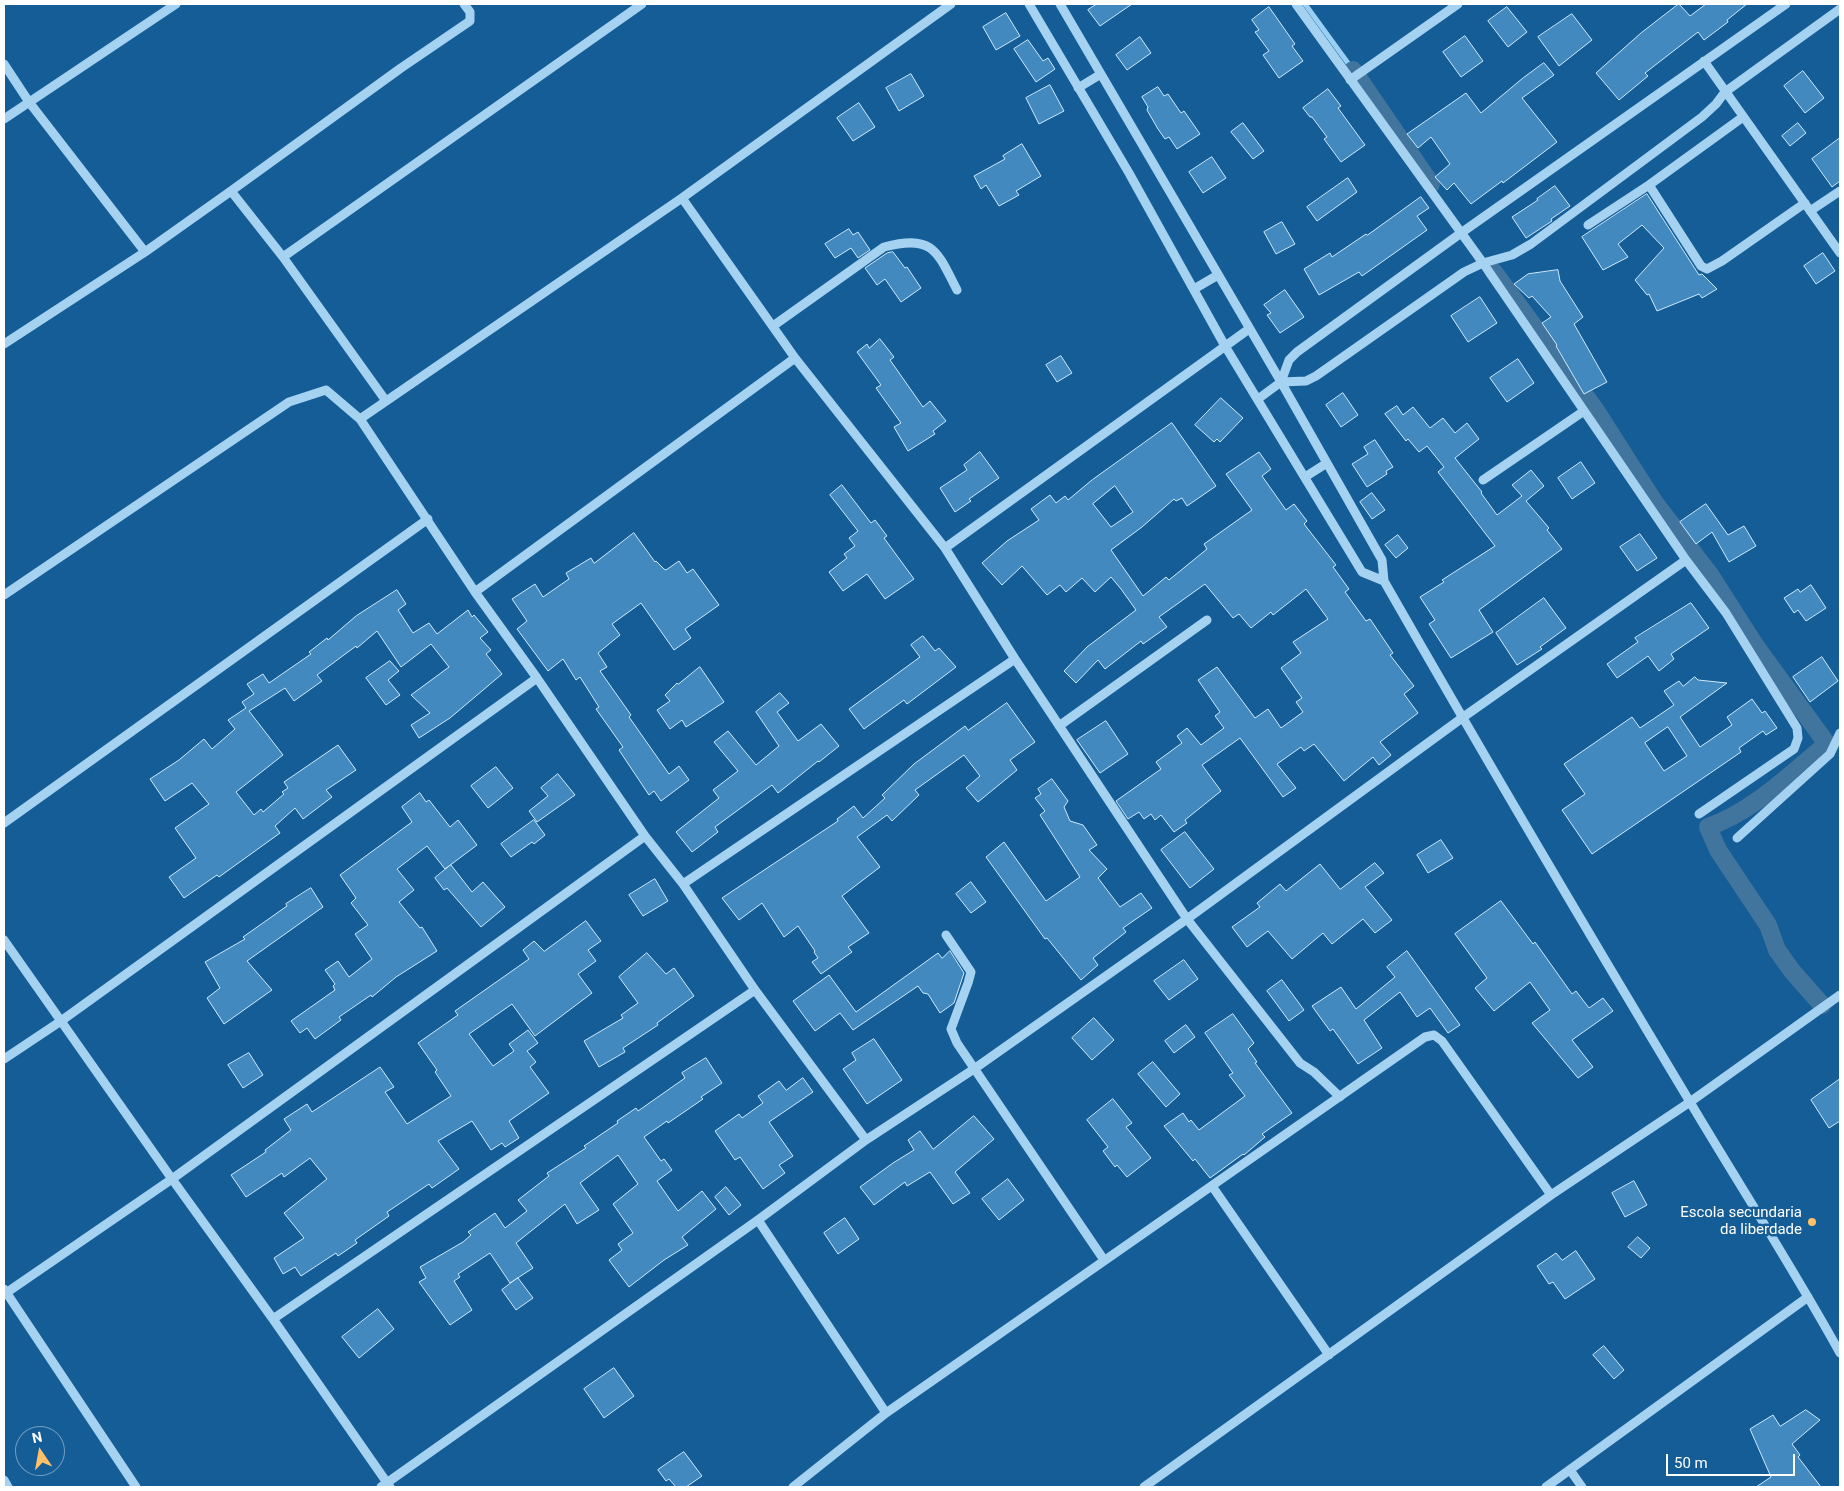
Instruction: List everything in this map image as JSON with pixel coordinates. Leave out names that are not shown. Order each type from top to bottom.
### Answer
[{"type":"street","points":[[4,119],[176,4]]},
{"type":"street","points":[[4,344],[145,252],[401,68],[470,21],[470,12],[464,4]]},
{"type":"street","points":[[283,257],[642,4]]},
{"type":"street","points":[[360,419],[682,198],[951,4]]},
{"type":"street","points":[[1029,4],[1194,288],[1225,346],[1362,572],[1384,581]]},
{"type":"street","points":[[1060,4],[1281,382],[1382,560],[1384,581],[1462,718],[1840,1353]]},
{"type":"street","points":[[1296,4],[1483,263],[1686,560],[1726,613],[1798,728],[1798,738],[1794,748],[1699,814]]},
{"type":"street","points":[[1350,80],[1458,4]]},
{"type":"street","points":[[1258,399],[1281,382],[1289,360],[1297,352],[1461,232],[1786,4]]},
{"type":"street","points":[[1281,382],[1306,381],[1316,376],[1464,272],[1483,263],[1512,255],[1531,244],[1702,117],[1726,92],[1840,9]]},
{"type":"street","points":[[1704,61],[1840,253]]},
{"type":"street","points":[[4,64],[29,102],[145,252]]},
{"type":"street","points":[[1078,88],[1101,74]]},
{"type":"street","points":[[1588,225],[1649,185],[1743,117]]},
{"type":"street","points":[[1649,185],[1701,266],[1708,269],[1808,207],[1840,191]]},
{"type":"street","points":[[231,191],[283,257],[386,402]]},
{"type":"street","points":[[682,198],[795,358],[946,548],[1015,659],[1187,919],[1300,1063],[1314,1072],[1340,1097]]},
{"type":"street","points":[[773,326],[884,247],[902,242],[916,242],[932,247],[957,290]]},
{"type":"street","points":[[1194,288],[1218,274]]},
{"type":"street","points":[[946,548],[1249,329]]},
{"type":"street","points":[[475,592],[795,358]]},
{"type":"street","points":[[4,595],[290,402],[326,390],[360,419],[475,592],[537,678],[645,836],[683,884],[755,990],[866,1140]]},
{"type":"street","points":[[1483,480],[1584,411]]},
{"type":"street","points":[[1305,477],[1327,463]]},
{"type":"street","points":[[4,823],[428,519]]},
{"type":"street","points":[[4,940],[273,1319],[386,1486],[758,1220],[866,1140],[974,1068],[1187,919],[1462,718],[1686,560]]},
{"type":"street","points":[[1059,726],[1207,620]]},
{"type":"street","points":[[683,884],[1015,659]]},
{"type":"street","points":[[4,1059],[61,1021],[537,678]]},
{"type":"street","points":[[1737,838],[1830,754],[1840,733]]},
{"type":"street","points":[[136,1487],[5,1291],[172,1179],[645,836]]},
{"type":"street","points":[[946,935],[971,972],[950,1029],[957,1043],[1104,1260]]},
{"type":"street","points":[[273,1319],[755,990]]},
{"type":"street","points":[[1144,1487],[1551,1195],[1690,1102],[1840,995]]},
{"type":"street","points":[[793,1487],[886,1413],[1425,1037],[1434,1035],[1442,1041],[1551,1195]]},
{"type":"street","points":[[1212,1186],[1329,1355]]},
{"type":"street","points":[[758,1220],[886,1413]]},
{"type":"street","points":[[1546,1487],[1808,1297]]},
{"type":"street","points":[[1570,1470],[1582,1487]]},
{"type":"street","points":[[4,1480],[8,1487]]},
{"type":"building","points":[[1097,4],[1132,4],[1100,26],[1088,10]]},
{"type":"building","points":[[1679,4],[1690,16],[1706,4],[1747,4],[1727,20],[1728,22],[1704,40],[1698,32],[1645,73],[1648,76],[1619,100],[1596,73],[1641,33]]},
{"type":"building","points":[[1269,7],[1295,44],[1292,46],[1303,61],[1279,78],[1263,55],[1269,51],[1255,32],[1259,30],[1252,20]]},
{"type":"building","points":[[1507,7],[1527,32],[1508,47],[1488,21]]},
{"type":"building","points":[[1006,13],[1020,36],[996,50],[983,27]]},
{"type":"building","points":[[1572,14],[1592,40],[1559,66],[1538,37]]},
{"type":"building","points":[[1465,36],[1483,61],[1461,77],[1443,52]]},
{"type":"building","points":[[1140,37],[1151,53],[1127,70],[1116,55]]},
{"type":"building","points":[[1028,40],[1043,61],[1048,58],[1055,69],[1036,82],[1014,49]]},
{"type":"building","points":[[1544,63],[1554,75],[1522,98],[1557,142],[1503,183],[1502,181],[1471,204],[1454,183],[1447,190],[1435,177],[1450,164],[1431,137],[1418,148],[1407,134],[1466,93],[1481,113]]},
{"type":"building","points":[[1803,71],[1824,98],[1805,113],[1784,86]]},
{"type":"building","points":[[911,74],[924,96],[899,111],[886,88]]},
{"type":"building","points":[[1050,85],[1064,111],[1039,124],[1026,98]]},
{"type":"building","points":[[1158,87],[1164,96],[1168,94],[1181,113],[1184,111],[1200,134],[1177,149],[1169,137],[1165,139],[1158,129],[1142,97]]},
{"type":"building","points":[[1328,89],[1341,106],[1338,108],[1365,145],[1341,162],[1324,139],[1327,137],[1303,108]]},
{"type":"building","points":[[859,103],[875,127],[853,141],[837,118]]},
{"type":"building","points":[[1243,123],[1264,151],[1253,159],[1231,132]]},
{"type":"building","points":[[1798,123],[1806,133],[1790,146],[1782,136]]},
{"type":"building","points":[[1840,138],[1840,181],[1832,187],[1812,159]]},
{"type":"building","points":[[1022,144],[1041,176],[1016,191],[1019,195],[999,206],[986,185],[981,189],[974,176],[1005,159],[1003,156]]},
{"type":"building","points":[[1212,157],[1226,178],[1203,193],[1189,172]]},
{"type":"building","points":[[1348,178],[1357,192],[1317,221],[1307,207]]},
{"type":"building","points":[[1555,186],[1570,206],[1551,219],[1552,221],[1526,238],[1512,217]]},
{"type":"building","points":[[1647,194],[1699,275],[1702,274],[1717,289],[1702,298],[1699,294],[1657,311],[1649,294],[1647,295],[1635,280],[1664,248],[1642,225],[1618,244],[1628,257],[1603,270],[1582,237]]},
{"type":"building","points":[[1421,197],[1429,208],[1417,216],[1427,230],[1362,276],[1359,272],[1319,295],[1304,269],[1330,253],[1332,257]]},
{"type":"building","points":[[1282,222],[1295,244],[1276,254],[1264,232]]},
{"type":"building","points":[[849,229],[853,235],[858,232],[870,250],[858,258],[851,248],[835,258],[825,244]]},
{"type":"building","points":[[893,252],[905,268],[907,267],[921,288],[901,302],[885,279],[877,285],[865,268],[887,253]]},
{"type":"building","points":[[1823,253],[1835,271],[1816,284],[1804,266]]},
{"type":"building","points":[[1558,270],[1560,281],[1583,317],[1574,324],[1607,382],[1584,394],[1557,345],[1542,323],[1551,317],[1532,296],[1529,298],[1514,284],[1528,274]]},
{"type":"building","points":[[1285,290],[1304,317],[1280,333],[1267,315],[1271,313],[1264,305]]},
{"type":"building","points":[[1480,297],[1497,323],[1468,342],[1451,316]]},
{"type":"building","points":[[880,339],[894,357],[890,360],[923,407],[930,401],[946,421],[933,431],[935,434],[908,451],[894,427],[901,423],[876,388],[881,385],[857,352],[867,344],[869,348]]},
{"type":"building","points":[[1061,356],[1072,373],[1057,382],[1046,365]]},
{"type":"building","points":[[1518,359],[1534,383],[1507,402],[1490,378]]},
{"type":"building","points":[[1343,393],[1358,415],[1341,427],[1326,405]]},
{"type":"building","points":[[1221,398],[1243,418],[1220,442],[1217,439],[1214,442],[1195,425]]},
{"type":"building","points":[[1397,406],[1403,415],[1413,407],[1430,428],[1443,418],[1455,433],[1467,423],[1479,439],[1455,458],[1482,492],[1497,515],[1522,496],[1512,485],[1531,470],[1544,486],[1526,501],[1549,528],[1547,530],[1562,549],[1479,610],[1493,632],[1451,658],[1429,624],[1435,620],[1420,597],[1444,582],[1442,580],[1495,546],[1438,472],[1444,467],[1427,446],[1419,452],[1408,439],[1406,441],[1385,414]]},
{"type":"building","points":[[1172,423],[1216,486],[1187,506],[1182,498],[1176,501],[1174,499],[1142,527],[1111,550],[1143,596],[1166,577],[1169,580],[1207,549],[1204,544],[1252,510],[1226,474],[1259,452],[1271,469],[1262,476],[1286,510],[1294,504],[1307,521],[1304,524],[1336,565],[1333,567],[1349,589],[1345,592],[1366,621],[1370,619],[1393,653],[1390,655],[1414,686],[1404,694],[1418,713],[1380,742],[1391,755],[1379,765],[1373,757],[1344,781],[1314,744],[1304,751],[1301,747],[1277,764],[1296,788],[1283,797],[1240,738],[1202,765],[1221,791],[1185,820],[1187,823],[1174,832],[1161,815],[1155,820],[1151,814],[1144,819],[1139,812],[1128,819],[1116,801],[1161,769],[1156,762],[1182,743],[1177,736],[1187,728],[1201,745],[1224,728],[1215,716],[1220,712],[1198,680],[1217,667],[1255,718],[1268,709],[1281,728],[1303,712],[1296,702],[1302,698],[1281,668],[1301,653],[1293,642],[1328,619],[1306,589],[1273,615],[1271,612],[1251,628],[1239,614],[1233,618],[1205,584],[1159,617],[1167,627],[1143,644],[1141,641],[1105,669],[1098,660],[1076,683],[1064,671],[1087,647],[1136,610],[1121,589],[1111,577],[1095,592],[1082,578],[1066,592],[1060,585],[1047,595],[1022,566],[1002,585],[982,563],[1007,541],[1039,520],[1031,509],[1050,495],[1056,503],[1065,496],[1068,500],[1092,480]],"holes":[[[1115,486],[1133,512],[1111,527],[1093,504]]]},
{"type":"building","points":[[1375,440],[1393,467],[1386,471],[1387,474],[1367,487],[1352,464],[1368,454],[1364,447]]},
{"type":"building","points":[[980,452],[999,478],[969,499],[971,501],[955,512],[940,488],[967,470],[964,465]]},
{"type":"building","points":[[1581,462],[1595,483],[1572,499],[1558,478]]},
{"type":"building","points":[[842,485],[871,523],[875,520],[887,536],[884,538],[914,579],[885,599],[867,574],[843,591],[829,572],[847,558],[844,554],[855,546],[849,538],[858,531],[830,495]]},
{"type":"building","points":[[1372,493],[1385,510],[1372,519],[1360,502]]},
{"type":"building","points":[[1706,504],[1728,535],[1744,526],[1756,546],[1729,562],[1712,532],[1696,544],[1680,522]]},
{"type":"building","points":[[634,533],[655,562],[664,569],[666,570],[679,561],[687,573],[693,569],[719,605],[685,629],[691,638],[674,650],[641,603],[612,624],[620,635],[598,653],[607,667],[600,671],[631,715],[629,717],[669,774],[679,766],[689,780],[661,801],[654,791],[649,795],[619,750],[623,747],[596,709],[599,707],[580,677],[576,680],[563,659],[548,671],[517,629],[527,621],[512,599],[535,584],[543,597],[569,579],[566,573],[591,558],[594,563]]},
{"type":"building","points":[[1640,534],[1657,558],[1637,571],[1620,547]]},
{"type":"building","points":[[1398,535],[1408,548],[1396,558],[1385,545]]},
{"type":"building","points":[[1811,585],[1826,608],[1806,621],[1798,610],[1794,613],[1784,598],[1798,589],[1800,592]]},
{"type":"building","points":[[397,590],[406,604],[398,610],[413,633],[429,623],[437,634],[468,610],[472,617],[474,615],[488,632],[480,638],[491,650],[486,654],[502,674],[450,718],[419,738],[411,725],[430,713],[411,695],[449,667],[431,644],[401,667],[377,631],[357,648],[356,646],[317,675],[322,681],[294,701],[285,688],[249,711],[283,755],[236,792],[254,815],[261,809],[263,812],[284,794],[282,792],[288,788],[284,782],[338,745],[356,770],[326,790],[332,797],[303,819],[295,808],[275,826],[280,833],[219,877],[217,875],[184,898],[169,877],[196,858],[175,828],[209,804],[192,783],[165,801],[150,779],[179,760],[204,739],[212,749],[235,729],[228,720],[246,708],[242,702],[254,694],[247,684],[263,674],[269,683],[311,654],[309,652],[327,638],[328,640],[356,616]]},
{"type":"building","points":[[1544,598],[1566,628],[1540,647],[1542,649],[1517,665],[1496,633]]},
{"type":"building","points":[[1691,603],[1709,628],[1671,654],[1674,659],[1659,671],[1648,656],[1617,678],[1607,664],[1638,642],[1635,638]]},
{"type":"building","points":[[923,636],[935,651],[939,648],[956,667],[907,704],[904,700],[864,729],[849,709],[920,657],[911,645]]},
{"type":"building","points":[[1822,657],[1838,681],[1810,702],[1793,677]]},
{"type":"building","points":[[390,661],[399,671],[388,680],[400,695],[386,705],[366,678]]},
{"type":"building","points":[[700,667],[724,702],[686,727],[682,720],[670,729],[657,710],[670,701],[665,695],[677,683]]},
{"type":"building","points":[[1695,677],[1698,680],[1727,683],[1680,717],[1700,747],[1732,725],[1727,717],[1752,699],[1762,713],[1765,711],[1777,728],[1766,735],[1763,731],[1739,748],[1741,752],[1592,854],[1562,810],[1585,794],[1564,764],[1632,717],[1640,728],[1674,705],[1664,691],[1679,681],[1683,686]],"holes":[[[1668,727],[1687,756],[1664,771],[1645,743]]]},
{"type":"building","points":[[780,693],[789,703],[777,712],[798,741],[821,724],[839,746],[778,793],[772,785],[715,827],[718,832],[692,852],[676,832],[719,798],[713,790],[738,771],[714,742],[728,731],[756,765],[779,746],[756,712]]},
{"type":"building","points":[[1007,703],[1035,742],[1010,760],[1017,770],[978,802],[966,788],[980,776],[964,755],[915,790],[919,795],[892,821],[887,815],[857,837],[880,867],[842,896],[869,933],[848,947],[852,952],[821,974],[812,962],[818,958],[815,951],[798,926],[784,937],[762,903],[739,920],[722,898],[838,821],[837,819],[854,806],[863,818],[885,798],[882,795],[914,764],[965,726],[968,730]]},
{"type":"building","points":[[1106,721],[1128,754],[1100,773],[1077,740]]},
{"type":"building","points":[[496,767],[513,788],[488,808],[471,786]]},
{"type":"building","points":[[558,774],[575,795],[537,822],[529,811],[548,796],[541,788]]},
{"type":"building","points":[[1052,779],[1068,801],[1064,807],[1070,821],[1083,825],[1097,845],[1089,850],[1107,869],[1098,878],[1120,907],[1141,893],[1152,908],[1123,928],[1126,932],[1093,958],[1098,965],[1081,980],[1047,938],[1045,939],[986,857],[1004,842],[1046,901],[1080,877],[1040,815],[1045,811],[1035,798],[1041,794],[1038,789]]},
{"type":"building","points":[[420,793],[426,802],[429,800],[450,827],[458,820],[477,845],[445,869],[427,846],[397,869],[414,890],[399,902],[420,928],[422,927],[437,951],[396,977],[372,997],[371,995],[339,1017],[341,1020],[315,1039],[307,1028],[300,1033],[291,1021],[335,990],[333,986],[335,984],[325,970],[338,961],[349,977],[372,959],[355,934],[368,925],[351,903],[356,898],[340,875],[412,822],[402,807]]},
{"type":"building","points":[[534,820],[545,835],[534,844],[532,842],[511,857],[501,844]]},
{"type":"building","points":[[1185,832],[1214,869],[1190,888],[1161,850]]},
{"type":"building","points":[[1441,840],[1453,858],[1428,873],[1417,855]]},
{"type":"building","points":[[1375,863],[1384,873],[1365,887],[1392,920],[1375,933],[1363,919],[1332,944],[1323,933],[1292,959],[1268,931],[1247,947],[1232,927],[1260,907],[1257,903],[1280,884],[1286,891],[1320,864],[1340,889]]},
{"type":"building","points":[[451,865],[472,892],[483,882],[505,907],[481,927],[447,888],[444,890],[435,878]]},
{"type":"building","points":[[655,879],[668,901],[643,916],[629,895]]},
{"type":"building","points":[[971,882],[986,902],[971,913],[956,894]]},
{"type":"building","points":[[311,888],[323,907],[247,961],[272,990],[224,1024],[207,998],[220,988],[205,962],[245,939],[243,937],[287,906],[286,904]]},
{"type":"building","points":[[1501,901],[1533,944],[1535,942],[1572,994],[1576,991],[1589,1008],[1603,998],[1613,1011],[1572,1040],[1593,1067],[1578,1078],[1532,1023],[1550,1010],[1530,982],[1494,1011],[1475,988],[1487,978],[1455,934]]},
{"type":"building","points":[[586,921],[601,941],[588,950],[596,961],[578,974],[592,993],[535,1036],[512,1004],[469,1034],[493,1066],[514,1051],[509,1044],[528,1030],[538,1043],[527,1051],[536,1062],[530,1067],[549,1093],[509,1121],[519,1138],[505,1147],[502,1143],[491,1150],[472,1121],[438,1141],[459,1169],[432,1188],[429,1184],[387,1212],[389,1216],[355,1240],[357,1243],[338,1256],[336,1253],[301,1276],[295,1267],[283,1274],[274,1258],[304,1238],[284,1213],[327,1179],[310,1158],[284,1177],[282,1173],[246,1197],[231,1175],[266,1152],[265,1150],[291,1130],[284,1119],[307,1104],[312,1112],[380,1067],[394,1087],[385,1092],[407,1124],[451,1096],[435,1072],[437,1070],[418,1043],[458,1015],[455,1011],[529,959],[523,950],[534,941],[544,951]]},
{"type":"building","points":[[950,951],[964,973],[954,1003],[940,1013],[928,994],[923,993],[918,986],[853,1030],[840,1013],[815,1031],[793,1001],[829,975],[856,1012],[938,953],[942,958]]},
{"type":"building","points":[[1407,951],[1460,1025],[1448,1033],[1430,1008],[1417,1017],[1400,992],[1364,1020],[1382,1048],[1358,1064],[1333,1029],[1330,1031],[1312,1006],[1341,987],[1356,1009],[1395,977],[1387,967]]},
{"type":"building","points":[[647,953],[666,974],[674,968],[694,996],[657,1023],[658,1025],[623,1048],[625,1052],[599,1067],[584,1041],[623,1018],[621,1015],[638,1003],[619,977]]},
{"type":"building","points":[[1184,960],[1198,979],[1169,1000],[1154,981]]},
{"type":"building","points":[[1282,980],[1304,1010],[1289,1021],[1267,991]]},
{"type":"building","points":[[1233,1014],[1254,1043],[1248,1049],[1257,1062],[1255,1063],[1292,1113],[1262,1134],[1265,1137],[1244,1155],[1210,1178],[1164,1126],[1183,1113],[1189,1122],[1191,1120],[1199,1130],[1245,1096],[1229,1075],[1233,1073],[1205,1033]]},
{"type":"building","points":[[1094,1018],[1114,1040],[1092,1060],[1072,1038]]},
{"type":"building","points":[[1186,1025],[1195,1037],[1174,1053],[1165,1041]]},
{"type":"building","points":[[874,1039],[902,1080],[867,1104],[843,1069],[856,1060],[852,1053]]},
{"type":"building","points":[[249,1053],[263,1075],[243,1088],[228,1065]]},
{"type":"building","points":[[706,1058],[722,1083],[701,1097],[703,1099],[644,1137],[661,1161],[664,1159],[672,1170],[657,1181],[678,1211],[702,1191],[716,1209],[682,1237],[688,1245],[664,1260],[629,1287],[609,1260],[622,1250],[618,1244],[633,1233],[613,1204],[638,1184],[618,1155],[580,1183],[599,1210],[577,1224],[565,1204],[516,1243],[533,1268],[510,1283],[490,1253],[458,1274],[460,1277],[454,1281],[472,1310],[450,1325],[419,1282],[426,1278],[420,1267],[463,1242],[471,1235],[468,1232],[495,1213],[505,1228],[527,1211],[518,1200],[549,1176],[547,1173],[586,1148],[584,1146],[618,1123],[617,1121],[636,1108],[638,1111],[685,1078],[682,1073]]},
{"type":"building","points":[[1153,1062],[1180,1094],[1166,1107],[1138,1074]]},
{"type":"building","points":[[803,1078],[813,1092],[769,1122],[793,1156],[779,1165],[785,1173],[763,1189],[740,1157],[735,1160],[715,1131],[739,1114],[742,1118],[763,1103],[758,1096],[779,1081],[786,1090]]},
{"type":"building","points":[[1840,1079],[1840,1121],[1829,1128],[1811,1100]]},
{"type":"building","points":[[1113,1099],[1132,1123],[1126,1127],[1151,1158],[1127,1177],[1117,1165],[1115,1167],[1103,1151],[1108,1147],[1087,1120]]},
{"type":"building","points":[[974,1116],[994,1139],[955,1172],[970,1193],[953,1204],[930,1172],[907,1186],[905,1182],[874,1205],[860,1187],[914,1150],[908,1140],[920,1131],[933,1149]]},
{"type":"building","points":[[1008,1179],[1024,1200],[999,1220],[982,1199]]},
{"type":"building","points":[[1634,1181],[1647,1205],[1625,1217],[1612,1193]]},
{"type":"building","points":[[726,1187],[741,1205],[729,1215],[715,1197]]},
{"type":"building","points":[[845,1218],[859,1239],[838,1254],[824,1233]]},
{"type":"building","points":[[1638,1237],[1650,1248],[1641,1258],[1628,1247]]},
{"type":"building","points":[[1576,1251],[1595,1279],[1565,1299],[1553,1282],[1549,1284],[1537,1266],[1556,1253],[1562,1260]]},
{"type":"building","points":[[518,1278],[533,1298],[516,1310],[502,1290]]},
{"type":"building","points":[[378,1309],[394,1329],[359,1358],[342,1337]]},
{"type":"building","points":[[1604,1346],[1624,1370],[1614,1379],[1593,1355]]},
{"type":"building","points":[[614,1368],[634,1396],[604,1418],[584,1389]]},
{"type":"building","points":[[1806,1410],[1820,1420],[1792,1444],[1800,1455],[1798,1457],[1821,1487],[1756,1487],[1771,1477],[1750,1429],[1773,1415],[1780,1426]]},
{"type":"building","points":[[684,1452],[702,1476],[686,1487],[676,1487],[669,1479],[666,1481],[658,1470]]},
{"type":"waterway","points":[[1305,4],[1353,70]]},
{"type":"waterway","points":[[1353,70],[1431,184]]},
{"type":"waterway","points":[[1494,272],[1595,409],[1655,503],[1711,576],[1755,645],[1827,744],[1756,802],[1741,812],[1708,827],[1718,850],[1768,925],[1777,950],[1792,971],[1822,1005]]},
{"type":"place","name":"Escola secundaria da liberdade","points":[[1812,1222]]}]
